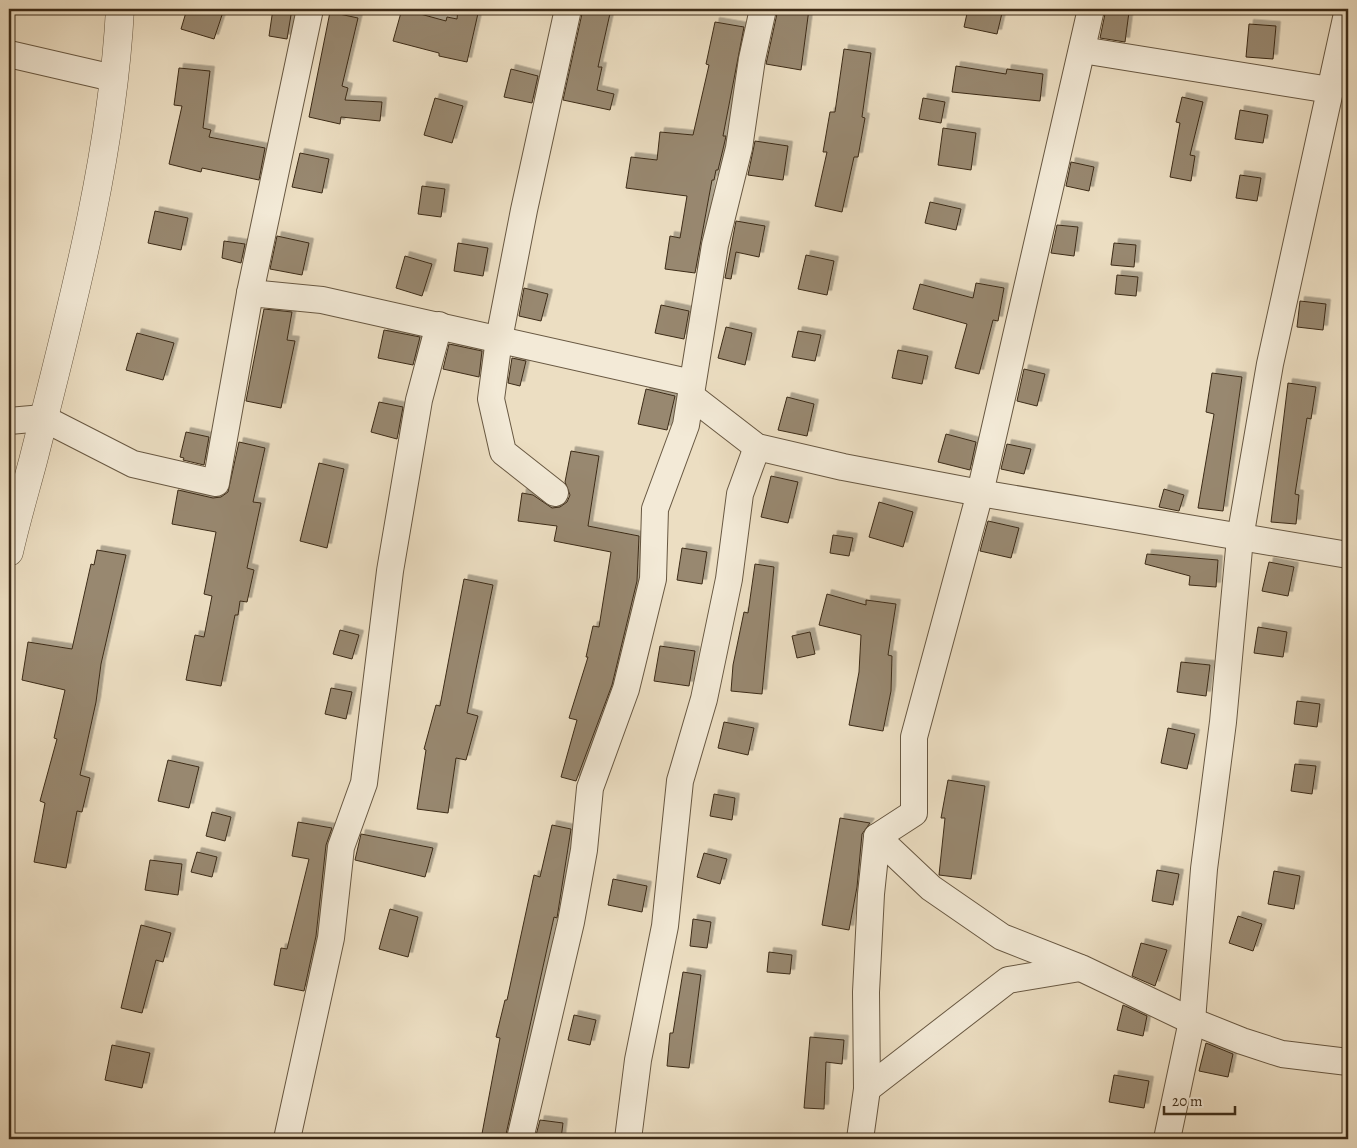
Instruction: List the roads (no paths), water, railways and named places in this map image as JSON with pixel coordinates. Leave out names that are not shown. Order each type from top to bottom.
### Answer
[{"type":"street","points":[[9,552],[12,526],[43,418],[81,263],[105,138],[120,9]]},
{"type":"street","points":[[9,421],[43,418],[133,464],[216,483],[250,293],[310,9]]},
{"type":"street","points":[[555,493],[503,452],[491,399],[499,339],[568,9]]},
{"type":"street","points":[[520,1139],[571,922],[584,850],[590,788],[626,689],[653,579],[654,509],[686,425],[715,245],[738,148],[752,59],[763,9]]},
{"type":"street","points":[[860,1139],[867,1089],[866,992],[871,894],[877,838],[914,813],[914,737],[980,493],[1091,9]]},
{"type":"street","points":[[1168,1139],[1192,1021],[1204,869],[1223,722],[1240,538],[1270,364],[1348,9]]},
{"type":"street","points":[[1082,50],[1330,90]]},
{"type":"street","points":[[9,54],[113,78]]},
{"type":"street","points":[[250,293],[322,300],[439,325],[692,390],[757,448],[843,467],[980,493],[1348,555]]},
{"type":"street","points":[[287,1139],[331,938],[341,847],[364,783],[390,571],[419,400],[439,325]]},
{"type":"street","points":[[628,1139],[638,1060],[666,926],[680,781],[704,699],[729,579],[740,494],[757,448]]},
{"type":"street","points":[[877,838],[931,888],[1002,937],[1081,968],[1192,1021],[1282,1054],[1348,1062]]},
{"type":"street","points":[[867,1089],[1008,980],[1081,968]]}]
